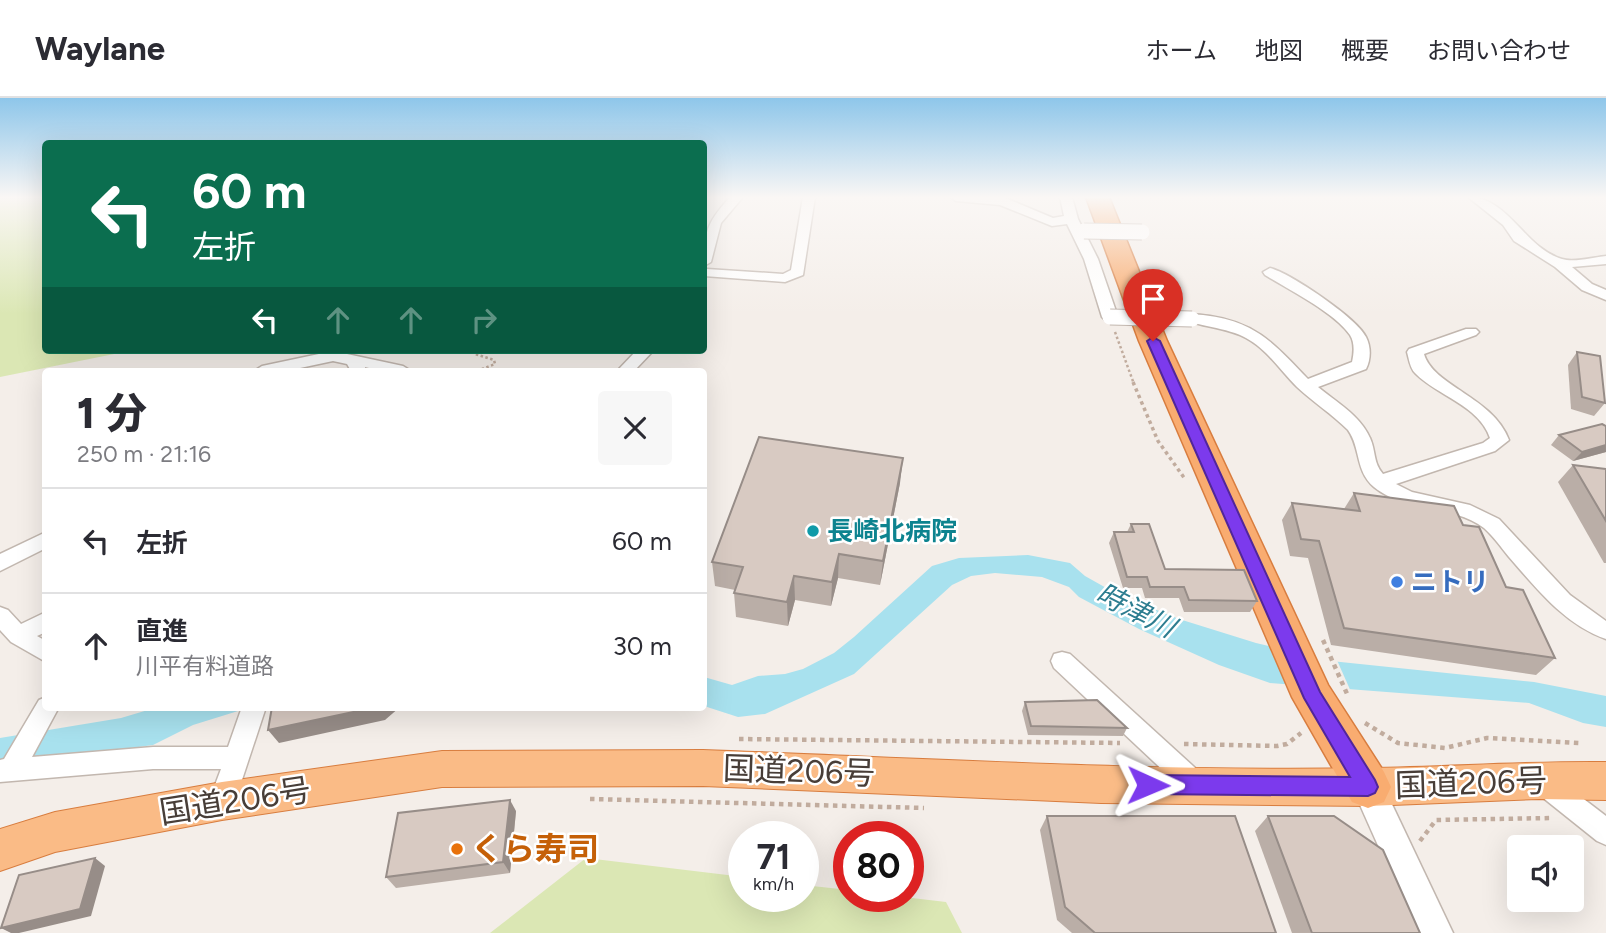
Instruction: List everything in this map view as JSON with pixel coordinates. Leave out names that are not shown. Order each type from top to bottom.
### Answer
[{"type":"highway","points":[[1112,236],[1153,341],[1305,639]]},
{"type":"highway","points":[[1124,236],[1161,334],[1305,639],[1332,710],[1368,787]]},
{"type":"highway","name":"国道206号","points":[[0,850],[55,832],[222,802],[442,769],[703,768],[1101,784],[1368,787],[1539,780],[1606,781]]},
{"type":"street","points":[[707,257],[712,236]]},
{"type":"street","points":[[707,270],[785,278],[798,272],[803,236]]},
{"type":"street","points":[[1079,236],[1091,259],[1110,317],[1216,320],[1251,332],[1277,354],[1305,386],[1345,416],[1361,436],[1366,466],[1380,482],[1417,502],[1476,512],[1492,524],[1576,614],[1597,628],[1606,630]]},
{"type":"street","points":[[1518,236],[1560,264],[1587,287],[1606,296]]},
{"type":"street","points":[[1560,264],[1603,263]]},
{"type":"street","points":[[1270,272],[1308,295],[1355,332],[1363,351],[1360,365],[1305,386]]},
{"type":"street","points":[[1380,482],[1489,447],[1500,440],[1499,432],[1483,415],[1420,369],[1415,352],[1471,332]]},
{"type":"street","points":[[628,368],[642,354]]},
{"type":"street","points":[[276,368],[333,356],[356,365],[380,368]]},
{"type":"street","points":[[0,563],[42,541]]},
{"type":"street","points":[[0,616],[19,636],[42,650]]},
{"type":"street","points":[[19,636],[42,623]]},
{"type":"street","points":[[1062,661],[1195,785]]},
{"type":"street","points":[[6,770],[44,711]]},
{"type":"street","points":[[222,802],[253,711]]},
{"type":"street","points":[[6,770],[153,758],[237,758]]},
{"type":"street","points":[[1539,780],[1606,832]]},
{"type":"street","points":[[1368,787],[1435,933]]},
{"type":"path","points":[[1116,334],[1158,441],[1191,486]]},
{"type":"path","points":[[475,354],[494,360],[495,364],[485,368]]},
{"type":"path","points":[[1305,639],[1332,710],[1398,743],[1445,748],[1487,738],[1580,743]]},
{"type":"path","points":[[727,739],[1277,746],[1287,744],[1300,736],[1332,710]]},
{"type":"path","points":[[1422,849],[1420,841],[1436,820],[1562,818]]},
{"type":"green space","points":[[0,236],[42,236],[42,354],[114,354],[0,377]]},
{"type":"green space","points":[[586,858],[728,875],[728,912],[819,912],[819,887],[833,888],[833,912],[924,912],[924,899],[946,902],[962,933],[490,933]]},
{"type":"water","name":"時津川","points":[[1028,555],[1070,563],[1085,576],[1117,594],[1179,619],[1256,643],[1331,661],[1534,682],[1606,696],[1606,727],[1583,723],[1529,703],[1270,683],[1219,665],[1139,629],[1079,597],[1069,587],[1042,577],[995,573],[971,576],[952,585],[854,674],[765,714],[738,717],[707,707],[707,678],[732,685],[758,676],[785,674],[803,669],[834,653],[932,566],[959,558]]},
{"type":"water","points":[[145,711],[238,711],[193,725],[153,745],[0,766],[0,738],[121,718]]},
{"type":"pier","points":[[1269,641],[1336,658],[1352,694],[1304,691]]},
{"type":"building","points":[[1577,352],[1600,356],[1605,403],[1582,397]]},
{"type":"building","points":[[1602,424],[1606,426],[1606,445],[1582,452],[1559,435]]},
{"type":"building","name":"長崎北病院","points":[[759,437],[903,458],[883,561],[839,554],[832,582],[794,576],[787,602],[734,593],[743,567],[712,562]]},
{"type":"building","points":[[1573,465],[1606,469],[1606,521]]},
{"type":"building","name":"ニトリ","points":[[1354,493],[1454,506],[1463,525],[1479,527],[1506,587],[1523,590],[1555,658],[1344,628],[1319,541],[1301,539],[1292,503],[1360,511]]},
{"type":"building","points":[[1131,524],[1149,524],[1165,569],[1244,570],[1257,601],[1189,600],[1184,587],[1150,587],[1147,577],[1127,577],[1114,532],[1134,532]]},
{"type":"building","points":[[1097,700],[1127,728],[1031,726],[1025,702]]},
{"type":"building","points":[[271,711],[358,711],[268,730]]},
{"type":"building","name":"くら寿司","points":[[510,800],[503,862],[386,877],[398,813]]},
{"type":"building","points":[[1047,816],[1235,816],[1276,933],[1095,933],[1065,907]]},
{"type":"building","points":[[1268,816],[1334,816],[1383,850],[1420,933],[1312,933]]},
{"type":"building","points":[[95,858],[80,909],[1,928],[19,875]]},
{"type":"place","name":"長崎北病院","points":[[813,531]]},
{"type":"place","name":"ニトリ","points":[[1397,582]]},
{"type":"place","name":"くら寿司","points":[[457,849]]},
{"type":"route","points":[[1148,785],[1368,787],[1313,698],[1153,341]]}]
